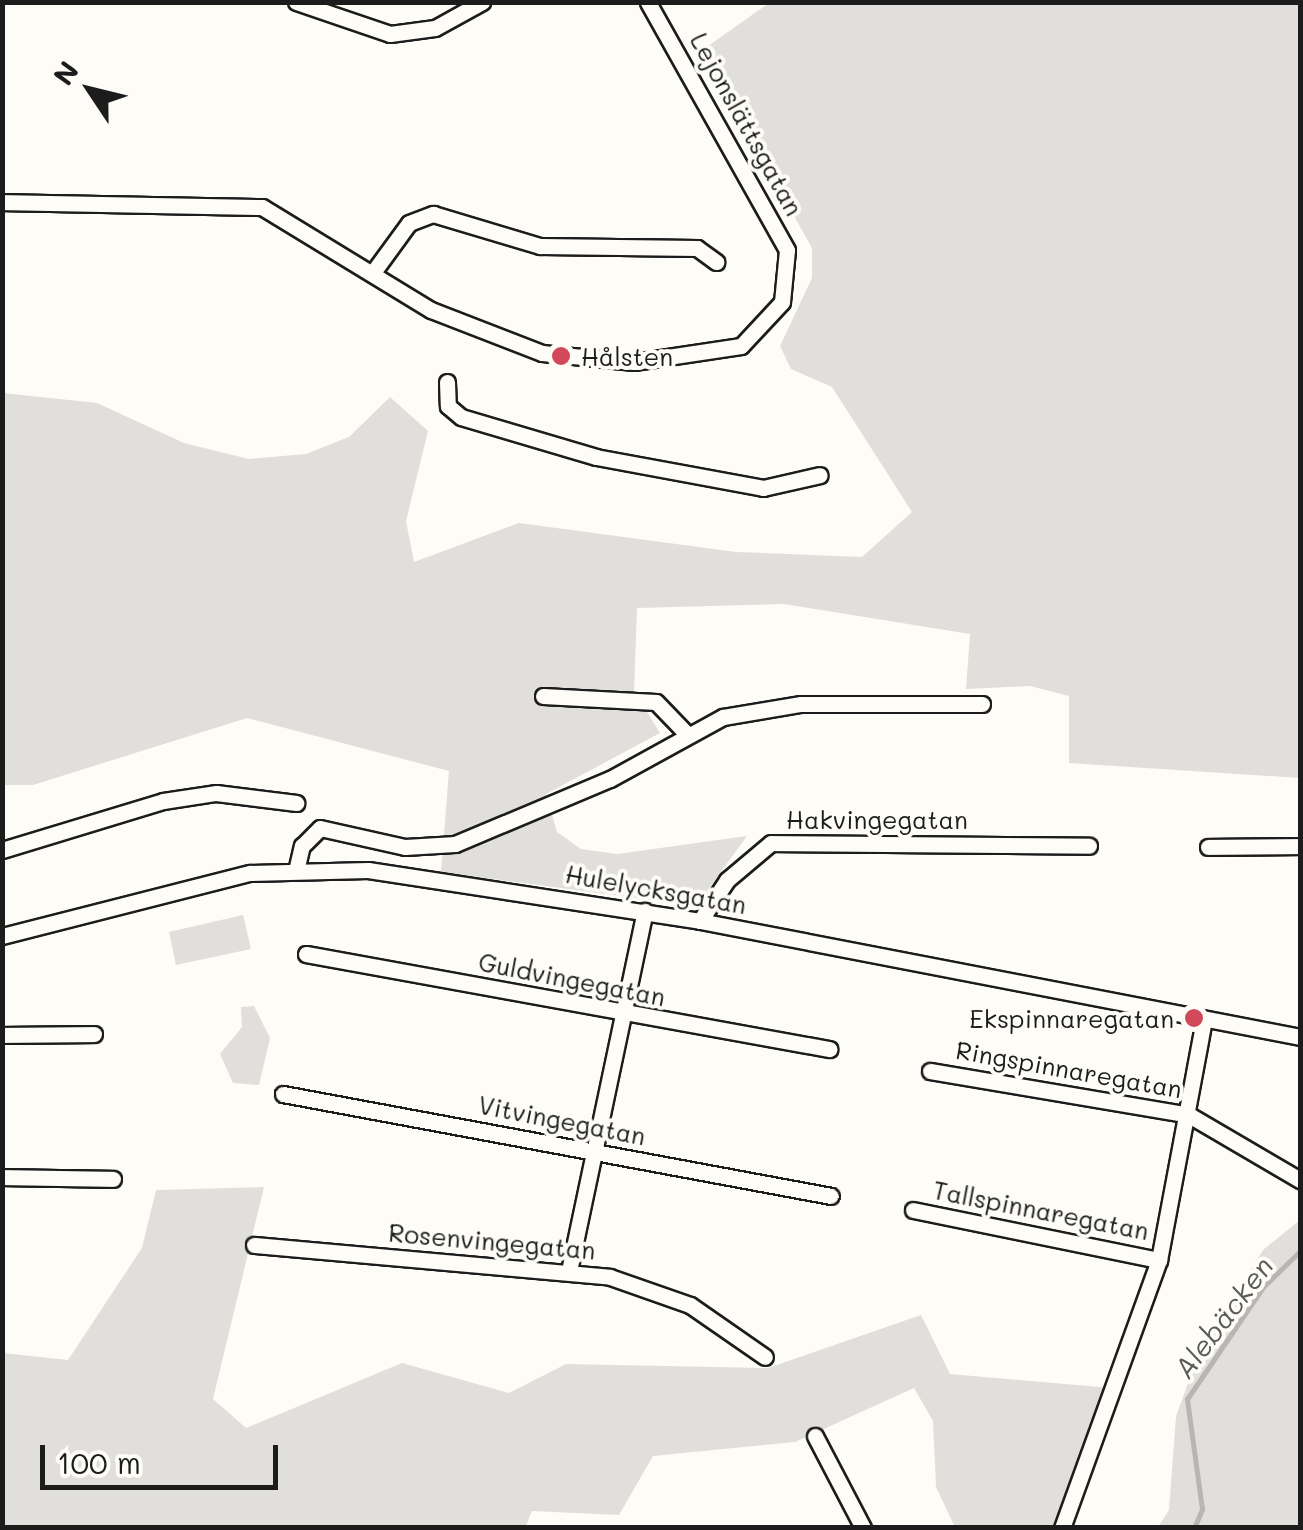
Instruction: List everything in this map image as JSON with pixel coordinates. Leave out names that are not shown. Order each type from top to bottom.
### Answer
[{"type":"street","points":[[296,2],[369,31],[407,34],[482,2]]},
{"type":"street","name":"Lejonslättsgatan","points":[[2,202],[262,207],[473,331],[542,353],[656,362],[762,334],[787,287],[787,250],[648,2]]},
{"type":"street","points":[[374,272],[408,223],[433,214],[540,246],[697,248],[716,262]]},
{"type":"street","points":[[447,382],[445,398],[461,417],[612,461],[763,488],[820,474]]},
{"type":"street","points":[[543,696],[656,702],[685,732]]},
{"type":"street","points":[[296,872],[302,846],[320,828],[405,847],[454,844],[610,779],[685,732],[802,704],[982,704]]},
{"type":"street","points":[[2,850],[163,801],[216,794],[296,802]]},
{"type":"street","name":"Hakvingegatan","points":[[700,921],[727,880],[770,844],[1088,846]]},
{"type":"street","points":[[1208,847],[1300,846]]},
{"type":"street","name":"Hulelycksgatan","points":[[2,936],[190,885],[296,872],[426,876],[700,921],[1300,1037]]},
{"type":"street","points":[[569,1271],[645,912]]},
{"type":"street","name":"Guldvingegatan","points":[[306,954],[829,1049]]},
{"type":"street","points":[[1062,1528],[1160,1260],[1204,1020]]},
{"type":"street","points":[[2,1035],[94,1034]]},
{"type":"street","name":"Ringspinnaregatan","points":[[930,1071],[1189,1115],[1300,1180]]},
{"type":"street","name":"Vitvingegatan","points":[[283,1094],[831,1196]]},
{"type":"street","points":[[2,1177],[112,1179]]},
{"type":"street","name":"Tallspinnaregatan","points":[[912,1210],[1160,1260]]},
{"type":"street","name":"Rosenvingegatan","points":[[254,1244],[569,1271],[654,1290],[765,1356]]},
{"type":"street","points":[[815,1436],[864,1528]]},
{"type":"shaded area","points":[[769,3],[1300,3],[1300,778],[1069,763],[1069,696],[1030,686],[966,689],[970,634],[784,604],[637,608],[634,691],[660,733],[546,794],[557,832],[581,849],[617,854],[747,836],[696,906],[441,872],[449,771],[247,718],[33,785],[3,785],[3,393],[97,403],[184,443],[249,459],[306,454],[349,437],[390,397],[428,431],[406,521],[414,562],[519,523],[736,552],[862,557],[912,512],[832,387],[791,369],[780,346],[812,278],[812,248],[701,51]]},
{"type":"shaded area","points":[[243,915],[251,949],[176,965],[169,932]]},
{"type":"shaded area","points":[[254,1006],[270,1038],[259,1085],[233,1083],[220,1054],[242,1027],[241,1007]]},
{"type":"shaded area","points":[[264,1187],[213,1399],[246,1428],[402,1363],[509,1393],[566,1364],[768,1368],[921,1315],[950,1374],[1111,1388],[1063,1527],[955,1527],[936,1487],[933,1421],[914,1388],[795,1442],[653,1456],[619,1515],[532,1511],[525,1528],[3,1528],[3,1353],[68,1360],[142,1248],[156,1190]]},
{"type":"shaded area","points":[[1300,1220],[1300,1527],[1158,1527],[1169,1510],[1176,1416],[1197,1359],[1263,1250]]},
{"type":"waterway","name":"Alebäcken","points":[[1194,1528],[1202,1509],[1187,1399],[1263,1287],[1300,1251]]},
{"type":"place","name":"Hålsten","points":[[561,356]]},
{"type":"place","name":"Ekspinnaregatan","points":[[1194,1018]]}]
